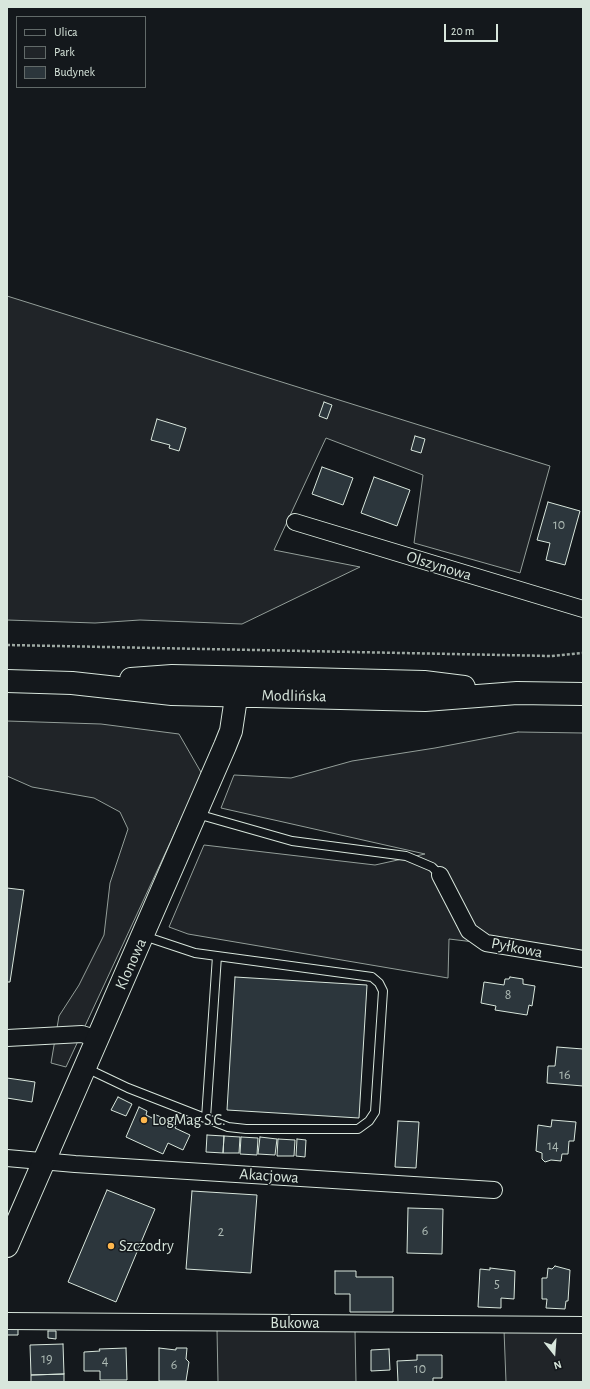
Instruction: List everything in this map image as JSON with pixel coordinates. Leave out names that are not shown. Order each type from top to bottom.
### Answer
[{"type":"street","name":"Olszynowa","points":[[295,522],[583,609]]},
{"type":"street","name":"Modlińska","points":[[7,682],[72,683],[172,694],[238,687],[425,700],[517,693],[583,694]]},
{"type":"street","name":"Klonowa","points":[[7,1246],[197,814],[231,731],[238,687]]},
{"type":"street","name":"Pyłkowa","points":[[440,875],[469,931],[482,940],[499,946],[583,960]]},
{"type":"street","points":[[7,1038],[82,1034],[98,1039]]},
{"type":"street","name":"Akacjowa","points":[[7,1158],[45,1160],[75,1164],[494,1190]]},
{"type":"street","name":"Bukowa","points":[[7,1321],[583,1325]]},
{"type":"lane","points":[[197,814],[292,841],[406,856],[432,867],[440,875]]},
{"type":"lane","points":[[85,1068],[128,1088],[206,1118],[228,1126],[246,1129],[358,1129],[369,1121],[375,1112],[382,991],[379,983],[372,977],[195,953],[144,935]]},
{"type":"lane","points":[[206,1118],[217,956]]},
{"type":"path","points":[[7,645],[543,656],[583,653]]},
{"type":"green space","points":[[7,296],[550,466],[520,573],[414,543],[423,475],[326,438],[274,550],[360,567],[242,624],[140,620],[95,623],[7,620]]},
{"type":"green space","points":[[7,721],[101,724],[179,734],[202,774],[66,1067],[51,1063],[59,1016],[79,985],[104,935],[110,883],[128,829],[120,812],[94,798],[32,787],[7,776]]},
{"type":"green space","points":[[518,732],[583,733],[583,955],[449,939],[448,978],[188,934],[169,927],[204,845],[375,865],[425,854],[221,808],[234,775],[291,778],[352,761],[435,748]]},
{"type":"green space","points":[[217,1329],[355,1330],[356,1382],[218,1382]]},
{"type":"green space","points":[[504,1330],[583,1331],[583,1382],[506,1382]]},
{"type":"building","points":[[324,402],[332,405],[327,419],[319,416]]},
{"type":"building","points":[[157,419],[186,428],[179,451],[169,448],[170,445],[151,440]]},
{"type":"building","points":[[415,436],[425,439],[421,453],[411,450]]},
{"type":"building","points":[[322,467],[353,478],[343,505],[312,494]]},
{"type":"building","points":[[374,477],[410,490],[397,526],[361,513]]},
{"type":"building","points":[[548,502],[580,511],[565,565],[546,560],[550,543],[537,540]]},
{"type":"building","points":[[7,888],[24,890],[10,982],[7,982]]},
{"type":"building","points":[[235,977],[367,985],[359,1118],[227,1110]]},
{"type":"building","points":[[510,977],[523,979],[523,984],[535,986],[532,1006],[529,1005],[527,1015],[495,1010],[496,1006],[481,1003],[484,982],[504,985],[505,979],[509,979]]},
{"type":"building","points":[[557,1047],[583,1049],[583,1086],[547,1083],[548,1066],[555,1066]]},
{"type":"building","points":[[7,1078],[35,1082],[32,1102],[7,1098]]},
{"type":"building","points":[[118,1097],[132,1104],[126,1116],[111,1110]]},
{"type":"building","points":[[139,1107],[147,1111],[146,1115],[152,1118],[154,1114],[177,1124],[175,1128],[190,1135],[183,1150],[168,1143],[163,1154],[126,1137]]},
{"type":"building","points":[[552,1120],[576,1122],[574,1141],[569,1141],[568,1154],[562,1154],[561,1161],[551,1160],[545,1162],[542,1159],[542,1153],[536,1151],[538,1125],[551,1127]]},
{"type":"building","points":[[398,1121],[419,1122],[416,1168],[395,1167]]},
{"type":"building","points":[[207,1135],[224,1136],[223,1153],[206,1152]]},
{"type":"building","points":[[224,1136],[240,1137],[239,1153],[223,1153]]},
{"type":"building","points":[[241,1137],[258,1138],[257,1155],[240,1154]]},
{"type":"building","points":[[260,1137],[277,1139],[275,1155],[258,1154]]},
{"type":"building","points":[[278,1139],[295,1140],[294,1156],[277,1156]]},
{"type":"building","points":[[297,1139],[306,1140],[305,1157],[296,1156]]},
{"type":"building","name":"Szczodry","points":[[107,1190],[155,1209],[116,1302],[68,1282]]},
{"type":"building","points":[[192,1191],[257,1195],[251,1273],[186,1269]]},
{"type":"building","points":[[408,1208],[443,1209],[442,1254],[407,1253]]},
{"type":"building","points":[[555,1266],[570,1270],[568,1301],[566,1301],[565,1309],[546,1308],[547,1299],[542,1299],[542,1278],[547,1278],[548,1268],[552,1269]]},
{"type":"building","points":[[490,1268],[515,1271],[514,1299],[501,1298],[501,1308],[478,1307],[480,1269],[490,1270]]},
{"type":"building","points":[[335,1271],[356,1271],[356,1277],[393,1277],[393,1312],[350,1312],[350,1294],[335,1294]]},
{"type":"building","points":[[7,1327],[18,1327],[18,1335],[7,1335]]},
{"type":"building","points":[[48,1331],[56,1331],[56,1339],[48,1338]]},
{"type":"building","points":[[63,1344],[64,1374],[31,1375],[30,1345]]},
{"type":"building","points":[[126,1348],[127,1380],[100,1380],[100,1371],[84,1371],[84,1352],[100,1351],[99,1349]]},
{"type":"building","points":[[159,1348],[176,1350],[176,1348],[187,1348],[186,1359],[189,1362],[186,1381],[159,1381]]},
{"type":"building","points":[[389,1349],[390,1370],[371,1371],[371,1350]]},
{"type":"building","points":[[417,1355],[442,1355],[442,1378],[433,1378],[433,1382],[398,1382],[397,1361],[417,1360]]},
{"type":"building","points":[[64,1374],[64,1382],[31,1382],[31,1375]]},
{"type":"place","name":"LogMag S.C.","points":[[144,1120]]},
{"type":"place","name":"Szczodry","points":[[111,1246]]}]
